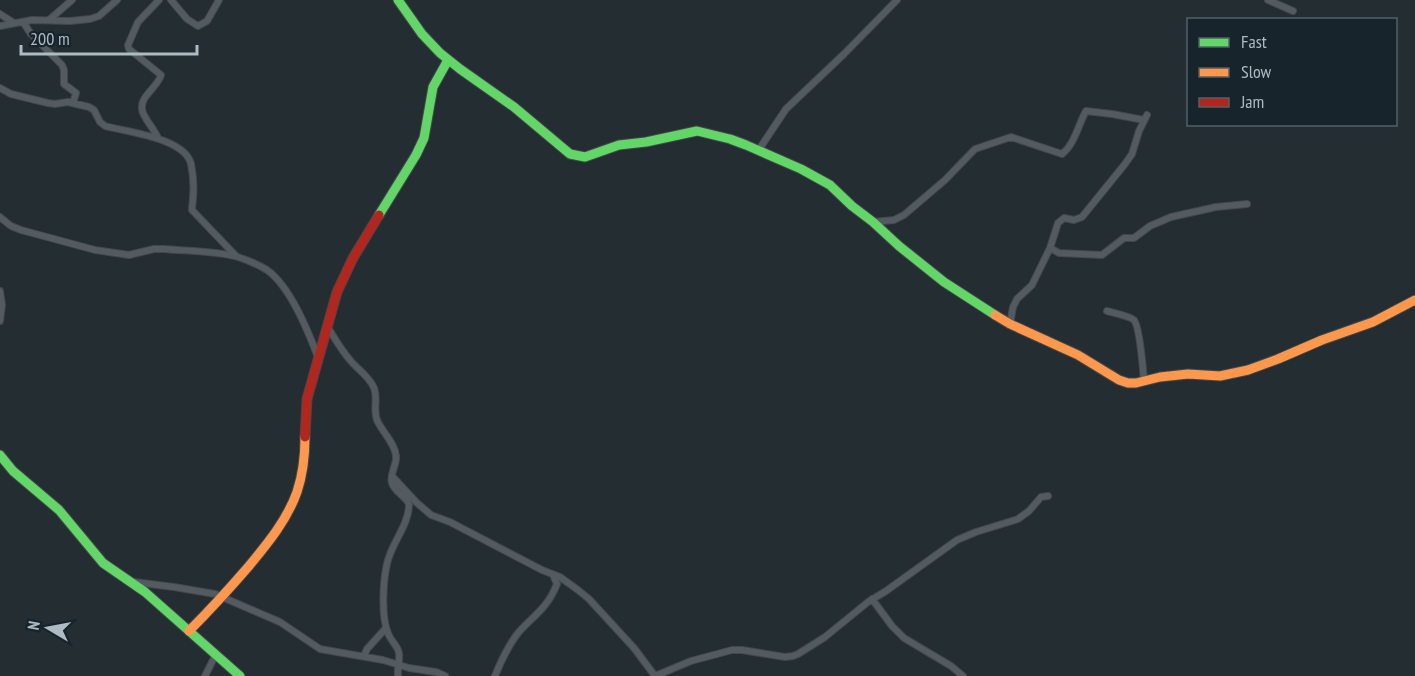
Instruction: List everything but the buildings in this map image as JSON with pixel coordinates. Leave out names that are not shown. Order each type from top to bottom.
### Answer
[{"type":"street","points":[[49,21],[72,0]]},
{"type":"street","points":[[0,26],[32,20],[95,18],[117,0]]},
{"type":"street","points":[[158,138],[144,115],[141,105],[160,80],[161,75],[129,49],[128,45],[138,22],[159,0]]},
{"type":"street","points":[[171,0],[188,19],[198,26],[207,21],[219,0]]},
{"type":"street","points":[[398,0],[430,42],[448,60],[514,107],[565,151],[576,156],[590,156],[619,145],[646,142],[697,131],[730,139],[795,166],[830,185],[899,246],[970,300],[1010,324],[1078,355],[1128,383],[1188,374],[1220,376],[1248,370],[1373,322],[1415,300]]},
{"type":"street","points":[[758,151],[786,109],[897,0]]},
{"type":"street","points":[[1268,0],[1293,11]]},
{"type":"street","points":[[0,14],[15,24]]},
{"type":"street","points":[[23,22],[62,65],[64,86],[76,93],[73,103]]},
{"type":"street","points":[[189,631],[223,597],[274,535],[295,494],[304,454],[306,403],[337,292],[349,266],[416,155],[424,138],[433,87],[448,60]]},
{"type":"street","points":[[0,88],[11,94],[48,103],[73,103],[92,108],[105,126],[158,138],[176,146],[190,160],[192,210],[236,256]]},
{"type":"street","points":[[873,222],[894,220],[904,215],[945,180],[978,147],[1011,136],[1062,154],[1074,138],[1086,111],[1145,117],[1129,159],[1082,217],[1074,220],[1064,218],[1058,223],[1050,248],[1032,285],[1017,298],[1010,324]]},
{"type":"street","points":[[1050,248],[1059,253],[1102,255],[1125,237],[1134,238],[1150,226],[1171,217],[1216,207],[1247,204]]},
{"type":"street","points":[[0,217],[10,226],[21,230],[113,253],[129,255],[148,250],[165,249],[236,256],[266,270],[281,284],[300,316],[318,357]]},
{"type":"street","points":[[0,291],[2,305],[0,321]]},
{"type":"street","points":[[1107,311],[1136,322],[1144,381]]},
{"type":"street","points":[[327,326],[344,353],[373,386],[377,419],[396,455],[392,484],[407,500],[409,509],[406,521],[387,561],[385,580],[384,618],[388,634],[398,651],[398,676]]},
{"type":"street","points":[[0,455],[13,471],[59,510],[100,560],[145,592],[240,676]]},
{"type":"street","points":[[392,476],[431,515],[450,522],[560,577],[589,599],[634,648],[655,676],[691,661],[732,650],[793,656],[825,638],[853,613],[957,540],[1014,521],[1029,511],[1041,497],[1048,496]]},
{"type":"street","points":[[495,676],[514,639],[550,599],[557,585],[553,574]]},
{"type":"street","points":[[130,582],[174,587],[223,597],[280,622],[320,649],[398,664],[445,676]]},
{"type":"street","points":[[872,599],[904,638],[951,666],[963,676]]},
{"type":"street","points":[[364,657],[367,649],[386,628]]},
{"type":"street","points":[[205,676],[216,654]]},
{"type":"traffic: fast","points":[[398,0],[422,34],[440,53],[514,107],[570,154],[585,157],[619,145],[646,142],[697,131],[746,145],[801,169],[830,185],[944,282],[995,315]]},
{"type":"traffic: fast","points":[[379,215],[424,138],[433,87],[448,60]]},
{"type":"traffic: fast","points":[[0,455],[13,471],[59,510],[103,563],[145,592],[240,676]]},
{"type":"traffic: slow","points":[[995,315],[1078,355],[1119,380],[1136,383],[1160,377],[1188,374],[1220,376],[1248,370],[1373,322],[1415,300]]},
{"type":"traffic: slow","points":[[189,631],[249,566],[282,522],[299,485],[305,437]]},
{"type":"traffic: jam","points":[[305,437],[307,399],[337,292],[353,258],[379,215]]}]
